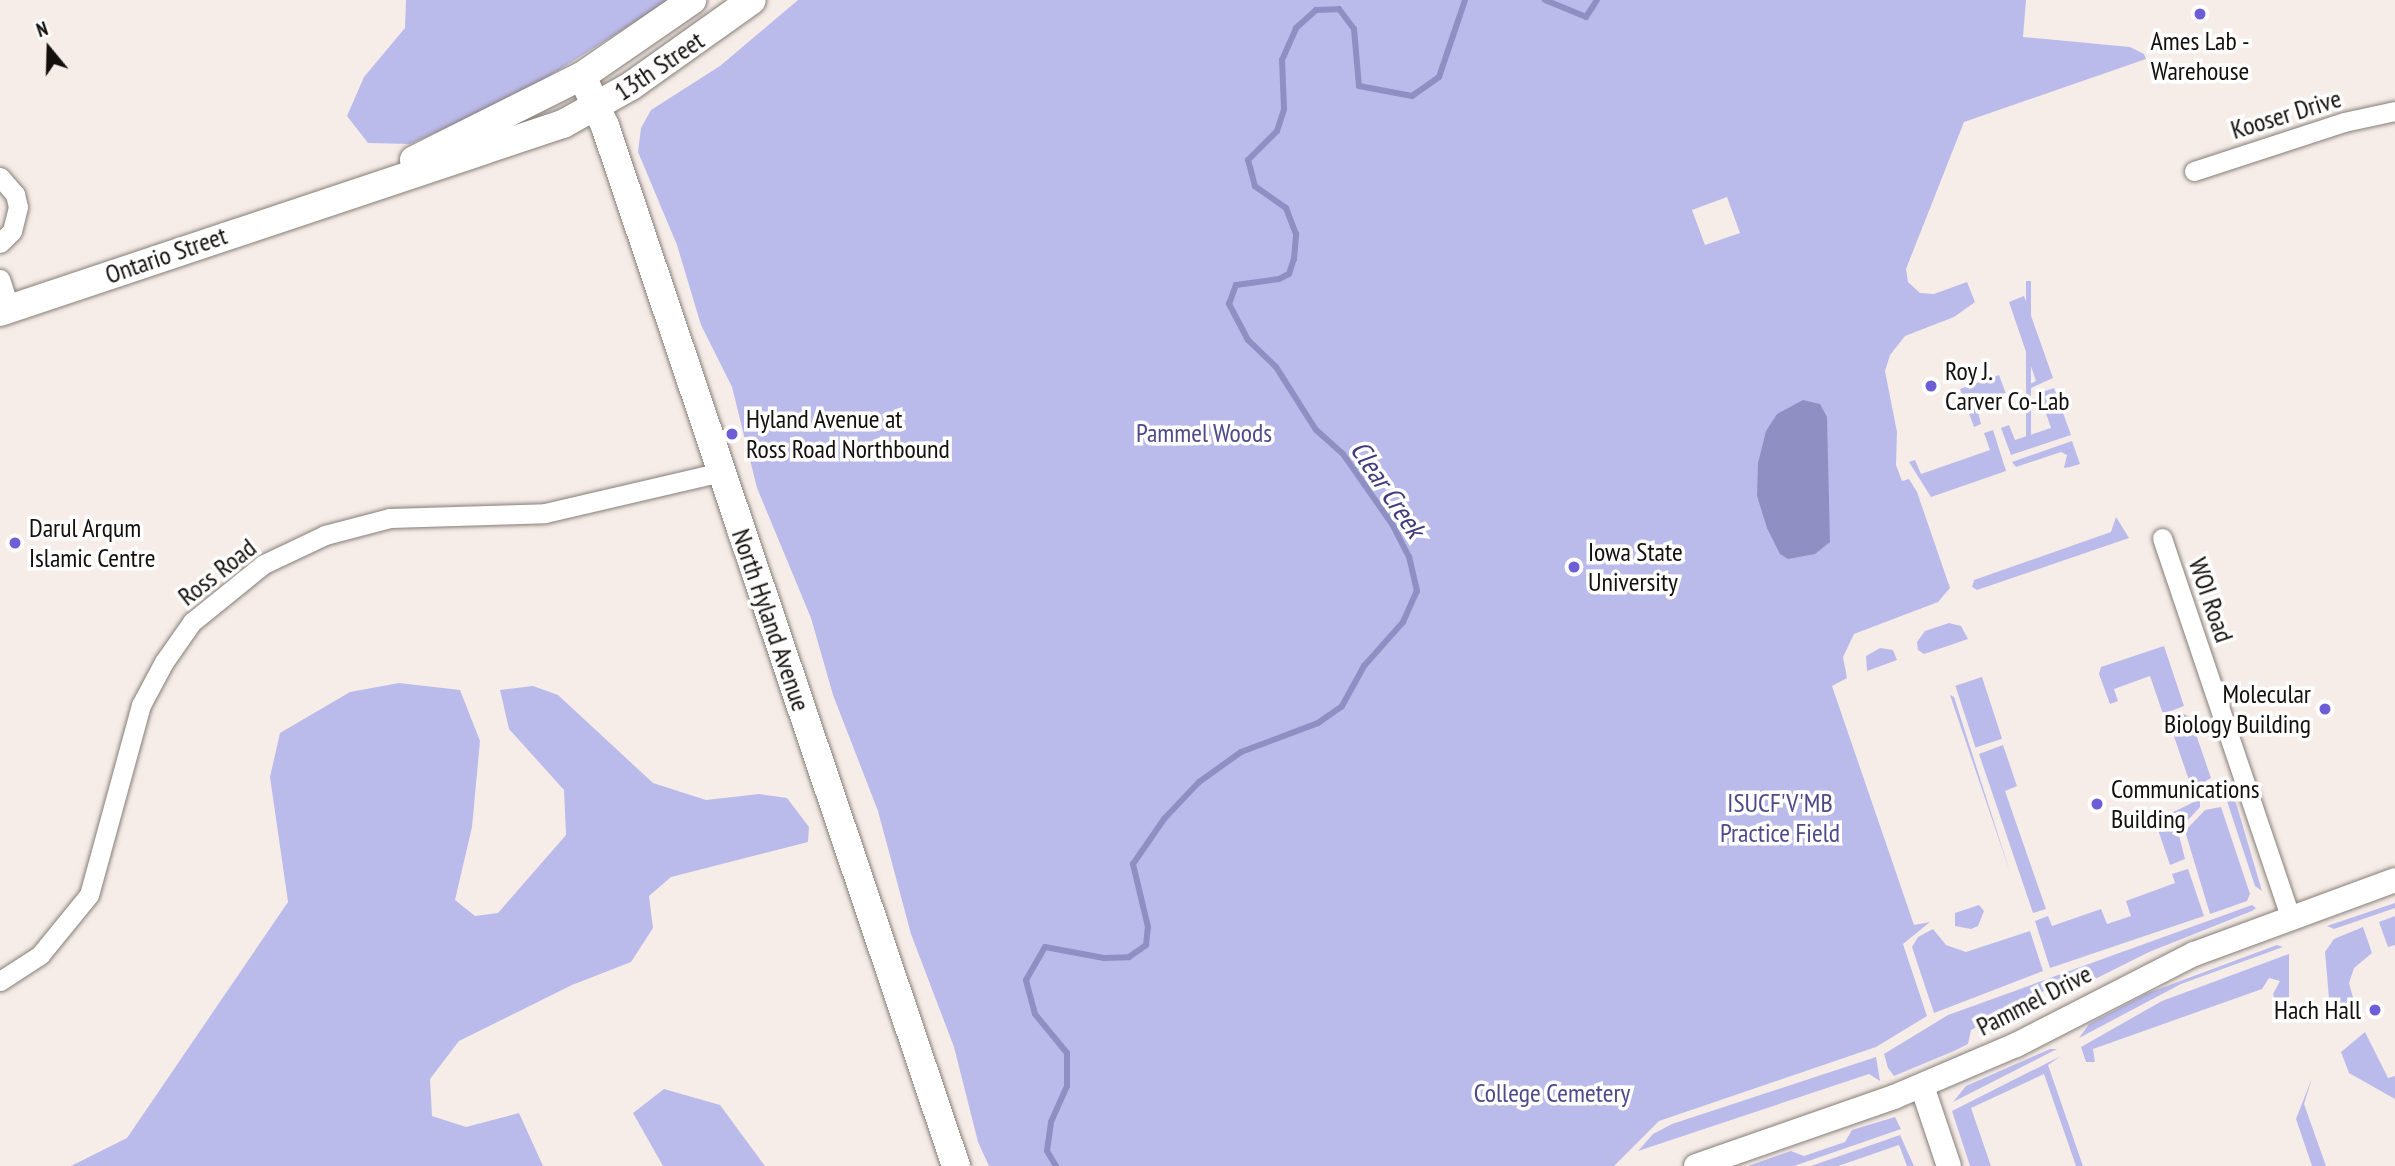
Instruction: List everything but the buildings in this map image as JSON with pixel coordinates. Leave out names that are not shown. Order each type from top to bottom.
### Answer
[{"type":"main road","name":"13th Street","points":[[582,76],[692,0]]},
{"type":"main road","name":"13th Street","points":[[598,107],[752,0]]},
{"type":"main road","name":"North Hyland Avenue","points":[[582,76],[598,107],[956,1166]]},
{"type":"main road","name":"Ontario Street","points":[[332,198],[582,76]]},
{"type":"main road","name":"Ontario Street","points":[[5,310],[332,198],[506,147],[598,107]]},
{"type":"street","name":"Kooser Drive","points":[[2194,171],[2344,122],[2395,111]]},
{"type":"street","points":[[0,177],[15,194],[18,207],[12,231],[0,243]]},
{"type":"street","points":[[0,279],[5,310]]},
{"type":"street","name":"Ross Road","points":[[0,981],[40,955],[89,895],[141,705],[164,662],[192,622],[264,564],[326,535],[390,518],[545,513],[722,472]]},
{"type":"street","name":"WOI Road","points":[[2162,538],[2290,916]]},
{"type":"street","name":"Pammel Drive","points":[[1696,1166],[1922,1086],[2016,1045],[2194,954],[2290,916],[2395,880]]},
{"type":"street","points":[[1922,1086],[1949,1166]]},
{"type":"green space","points":[[406,0],[670,0],[519,95],[410,144],[368,143],[347,116],[364,77],[405,28]]},
{"type":"green space","name":"Pammel Woods","points":[[798,0],[2026,0],[2023,37],[2130,47],[2144,54],[2146,59],[1964,122],[1906,269],[1908,282],[1920,293],[1934,294],[1967,282],[1975,302],[1954,317],[1905,336],[1890,355],[1885,371],[1897,432],[1896,465],[1902,481],[1909,479],[1917,492],[1950,588],[1938,602],[1854,634],[1843,657],[1847,678],[1832,686],[1914,925],[1930,922],[1903,944],[1927,1016],[1876,1047],[1659,1121],[1614,1166],[989,1166],[978,1142],[954,1047],[911,934],[878,811],[833,695],[811,618],[757,488],[732,387],[701,325],[677,245],[638,152],[641,128],[651,110],[720,66]],"holes":[[[1727,197],[1740,233],[1705,245],[1692,210]]]},
{"type":"green space","points":[[2026,281],[2031,281],[2031,442],[2026,442]]},
{"type":"green space","points":[[2024,296],[2053,378],[2031,388],[2030,384],[2036,381],[2009,302]]},
{"type":"green space","points":[[1999,375],[2006,394],[1983,396],[1977,408],[1981,424],[1974,427],[1960,389]]},
{"type":"green space","points":[[2054,388],[2071,435],[2011,455],[2001,428],[2009,425],[2015,440],[2051,428],[2039,393]]},
{"type":"green space","points":[[1993,430],[2006,471],[1931,497],[1909,462],[1915,460],[1921,474],[1990,450],[1984,433]]},
{"type":"green space","points":[[2072,441],[2080,464],[2064,468],[2067,455],[2061,452],[2016,467],[2012,462]]},
{"type":"green space","points":[[2116,517],[2129,538],[1977,590],[1972,587],[1974,580],[2111,532]]},
{"type":"green space","points":[[1949,623],[1961,626],[1968,639],[1924,654],[1918,650],[1917,642],[1925,631]]},
{"type":"green space","points":[[2164,646],[2184,706],[2163,714],[2150,676],[2114,689],[2118,701],[2110,704],[2099,674],[2101,667]]},
{"type":"green space","points":[[1880,648],[1893,650],[1897,660],[1867,671],[1866,656]]},
{"type":"green space","points":[[1982,677],[2002,739],[1975,747],[1955,686]]},
{"type":"green space","points":[[399,683],[460,690],[480,741],[472,827],[455,900],[475,916],[498,913],[566,835],[564,790],[509,729],[500,690],[533,686],[558,695],[653,783],[706,800],[759,794],[787,798],[809,827],[808,842],[671,877],[649,896],[653,928],[631,962],[572,985],[459,1041],[430,1079],[432,1116],[466,1127],[519,1113],[543,1166],[71,1166],[127,1138],[288,902],[270,777],[280,733],[350,692]]},
{"type":"green space","points":[[1950,695],[1954,697],[2010,872]]},
{"type":"green space","points":[[2184,714],[2190,717],[2211,778],[2192,789],[2168,719]]},
{"type":"green space","points":[[2003,745],[2017,786],[2005,791],[2046,909],[2033,913],[1979,754]]},
{"type":"green space","points":[[2223,789],[2236,803],[2262,891],[2255,886]]},
{"type":"green space","points":[[2200,799],[2200,807],[2178,831],[2185,859],[2170,865],[2155,821]]},
{"type":"green space","points":[[2221,807],[2250,894],[2247,901],[2210,914],[2185,831],[2205,810]]},
{"type":"green space","points":[[2188,869],[2204,916],[2050,968],[2035,921],[2048,916],[2052,926],[2101,909],[2107,924],[2131,916],[2126,901],[2175,883],[2172,874]]},
{"type":"green space","points":[[2395,903],[2395,908],[2334,929],[2327,926]]},
{"type":"green space","points":[[1979,905],[1984,911],[1978,926],[1971,929],[1955,926],[1955,913]]},
{"type":"green space","points":[[2252,905],[2256,908],[2252,911],[2149,952],[2065,994],[2046,990],[1971,1030],[1968,1044],[1954,1051],[1894,1076],[1888,1068],[1884,1054],[1948,1015]]},
{"type":"green space","points":[[2395,916],[2395,945],[2388,947],[2379,922]]},
{"type":"green space","points":[[2363,927],[2372,953],[2354,968],[2349,983],[2359,1019],[2331,1021],[2325,952],[2334,939]]},
{"type":"green space","points":[[1933,929],[1946,945],[1966,952],[2030,931],[2043,971],[1934,1013],[1912,947],[1918,937]]},
{"type":"green space","points":[[2277,945],[2283,947],[2181,984],[2079,1038],[2089,1024],[2148,993]]},
{"type":"green space","points":[[2289,954],[2289,997],[2275,1001],[2273,994],[2280,981],[2269,978],[2262,989],[2093,1049],[2095,1062],[2086,1062],[2081,1047],[2162,1001]]},
{"type":"green space","points":[[2365,1032],[2388,1078],[2395,1076],[2395,1099],[2349,1073],[2341,1052]]},
{"type":"green space","points":[[2050,1049],[2057,1049],[1953,1102],[1966,1086]]},
{"type":"green space","points":[[2061,1056],[2048,1065],[2083,1166],[2076,1166],[2044,1074],[1971,1108],[1991,1166],[1970,1166],[1952,1111]]},
{"type":"green space","points":[[1876,1057],[1880,1081],[1869,1074],[1638,1151],[1653,1134],[1672,1124]]},
{"type":"green space","points":[[2312,1078],[2304,1104],[2326,1166],[2312,1166],[2296,1119]]},
{"type":"green space","points":[[664,1089],[720,1105],[765,1166],[663,1166],[633,1113]]},
{"type":"green space","points":[[1895,1117],[1901,1129],[1794,1166],[1748,1166],[1791,1151],[1804,1156],[1845,1142],[1852,1130]]},
{"type":"green space","points":[[1900,1135],[1914,1166],[1907,1166],[1899,1145],[1838,1166],[1811,1166]]},
{"type":"shaded area","points":[[1803,400],[1820,404],[1827,417],[1830,542],[1815,554],[1788,559],[1780,554],[1767,528],[1757,496],[1758,463],[1766,431],[1777,414]]},
{"type":"waterway","name":"Clear Creek","points":[[1056,1166],[1047,1151],[1051,1122],[1067,1086],[1067,1053],[1035,1014],[1026,980],[1045,947],[1104,958],[1129,957],[1146,945],[1148,927],[1133,864],[1164,819],[1199,782],[1241,752],[1318,723],[1342,706],[1364,666],[1403,622],[1417,591],[1409,557],[1392,524],[1343,454],[1316,430],[1276,367],[1248,340],[1229,304],[1236,285],[1279,279],[1289,274],[1294,259],[1296,234],[1286,208],[1255,186],[1248,160],[1277,131],[1284,109],[1282,60],[1296,28],[1316,10],[1339,9],[1354,29],[1359,86],[1412,96],[1439,77],[1465,0]]},
{"type":"waterway","name":"Clear Creek","points":[[1545,0],[1586,17],[1597,0]]},
{"type":"place","name":"Ames Lab - Warehouse","points":[[2200,14]]},
{"type":"place","name":"Roy J. Carver Co-Lab","points":[[1931,386]]},
{"type":"place","name":"Hyland Avenue at Ross Road Northbound","points":[[732,434]]},
{"type":"place","name":"Darul Arqum Islamic Centre","points":[[15,543]]},
{"type":"place","name":"Iowa State University","points":[[1574,567]]},
{"type":"place","name":"Molecular Biology Building","points":[[2325,709]]},
{"type":"place","name":"Communications Building","points":[[2097,804]]},
{"type":"place","name":"Hach Hall","points":[[2375,1010]]},
{"type":"park label","name":"ISUCF'V'MB Practice Field","points":[[1780,818]]},
{"type":"park label","name":"College Cemetery","points":[[1552,1093]]}]
